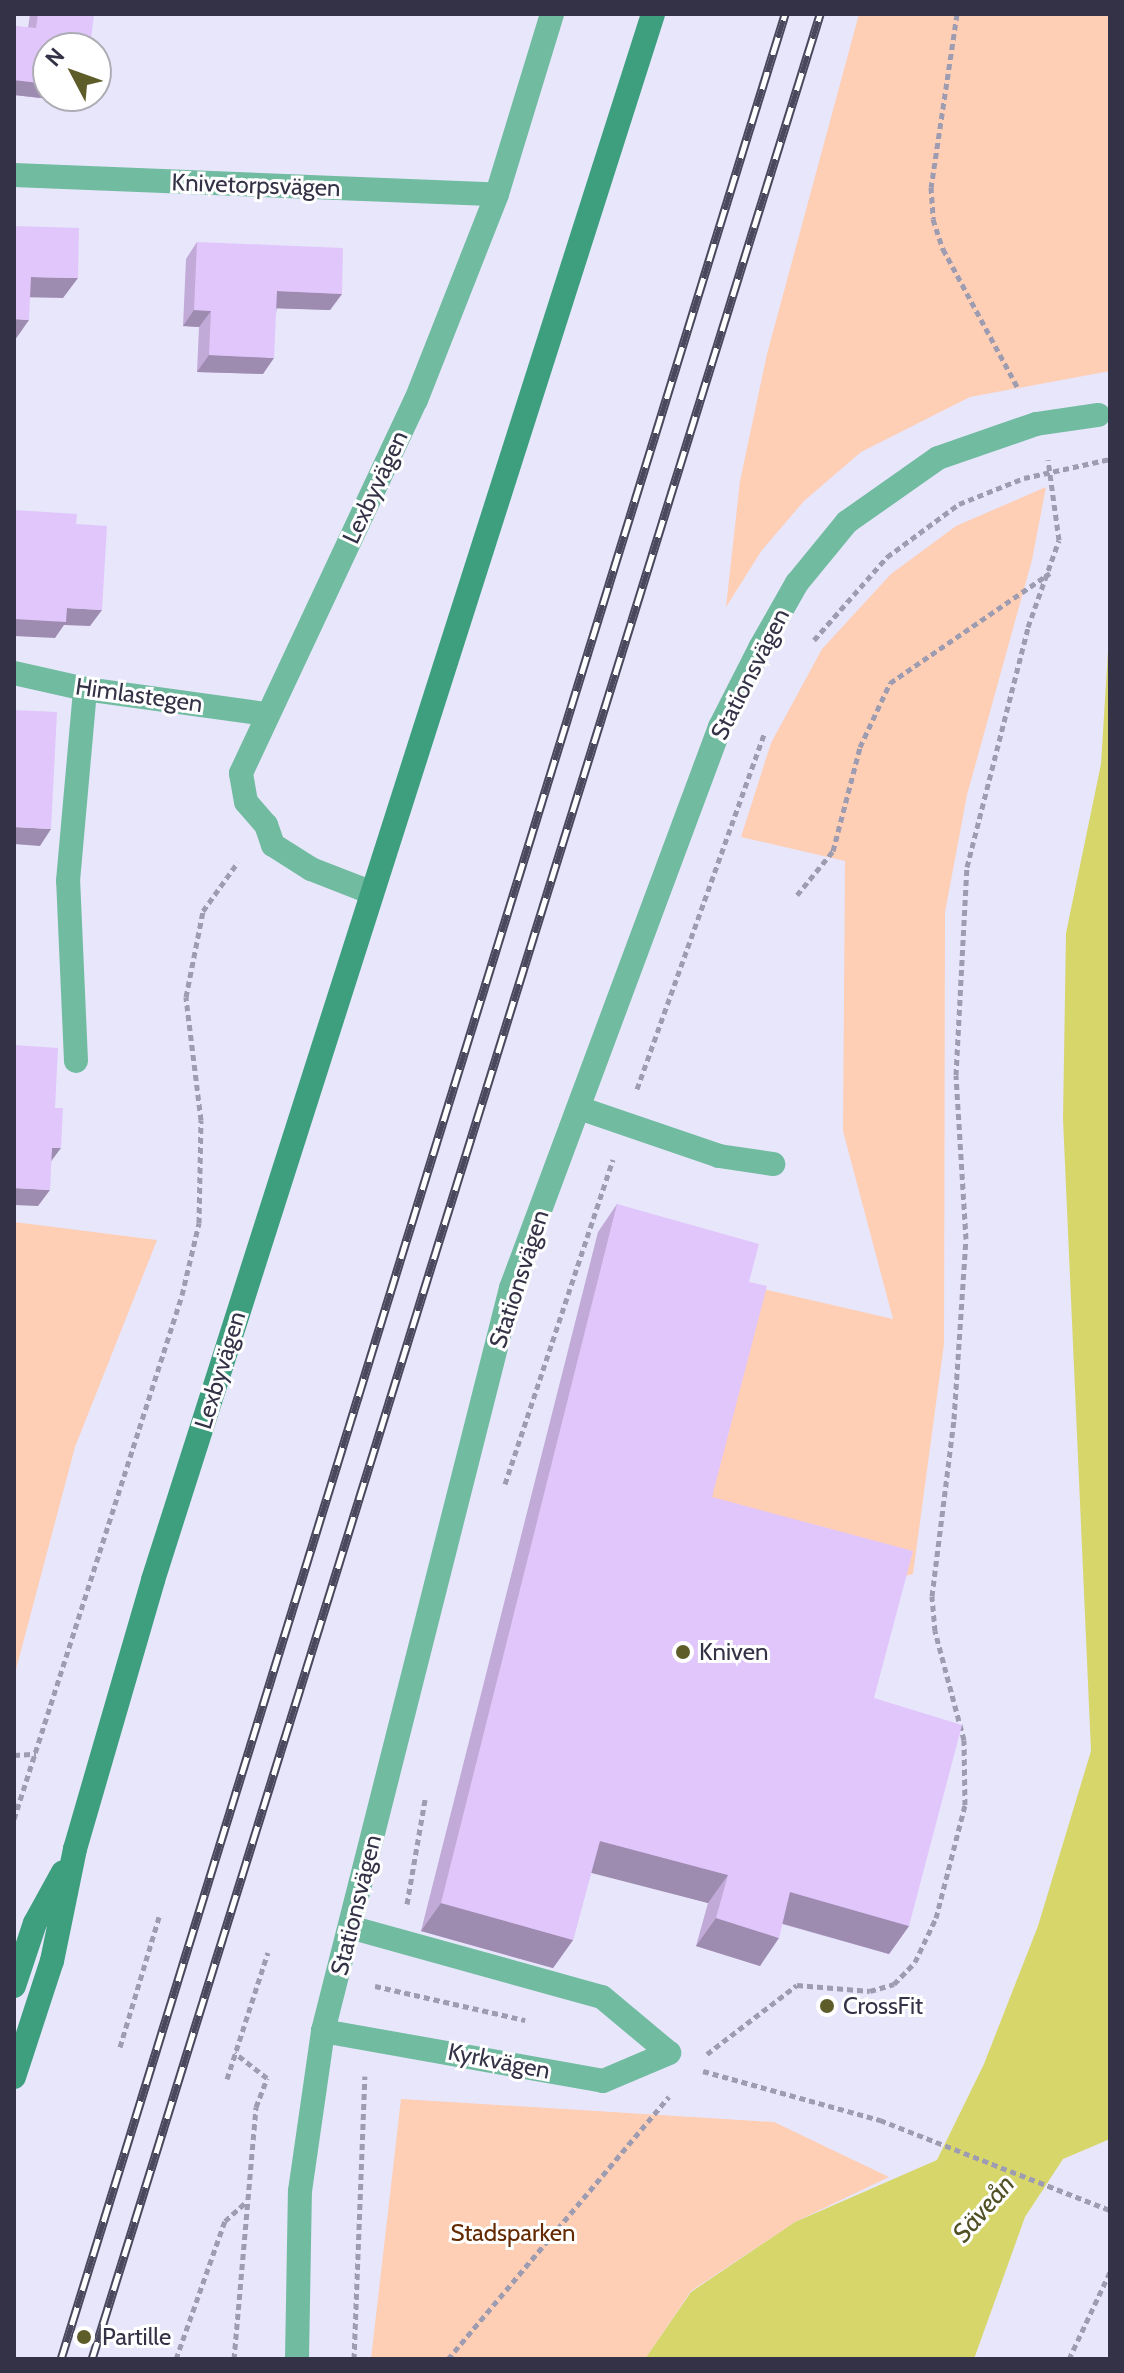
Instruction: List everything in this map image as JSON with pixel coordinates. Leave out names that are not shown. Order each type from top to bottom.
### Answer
[{"type":"street","name":"Lexbyvägen","points":[[370,892],[311,869],[273,845],[266,825],[246,802],[241,773],[265,714],[416,400],[497,194],[552,14]]},
{"type":"street","name":"Lexbyvägen","points":[[14,2077],[52,1961],[75,1849],[153,1580],[370,892],[653,14]]},
{"type":"street","name":"Knivetorpsvägen","points":[[14,175],[497,194]]},
{"type":"street","name":"Stationsvägen","points":[[297,2359],[300,2191],[323,2031],[353,1928],[396,1731],[511,1288],[720,727],[797,583],[847,522],[938,458],[1036,424],[1104,414]]},
{"type":"street","name":"Himlastegen","points":[[14,673],[85,689],[265,714]]},
{"type":"street","points":[[76,1061],[68,881],[85,689]]},
{"type":"street","points":[[579,1108],[719,1156],[773,1164]]},
{"type":"street","name":"Lexbyvägen","points":[[14,1986],[35,1923],[75,1849]]},
{"type":"street","points":[[353,1928],[401,1941]]},
{"type":"street","name":"Kyrkvägen","points":[[323,2031],[603,2081],[669,2053],[602,1997],[401,1941]]},
{"type":"path","points":[[957,14],[931,187],[933,219],[1022,397]]},
{"type":"path","points":[[702,2058],[797,1985],[821,1983],[870,1991],[894,1984],[915,1962],[936,1918],[965,1805],[964,1740],[935,1631],[932,1596],[954,1419],[966,1239],[956,1075],[967,867],[1028,627],[1050,573],[1059,540],[1059,512],[1042,445]]},
{"type":"path","points":[[809,649],[823,625],[887,557],[959,504],[1024,478],[1110,459]]},
{"type":"path","points":[[797,895],[833,851],[860,747],[890,683],[1050,573]]},
{"type":"path","points":[[501,1498],[624,1124],[767,724]]},
{"type":"path","points":[[14,1819],[182,1295],[199,1223],[201,1120],[186,997],[196,935],[203,911],[266,825]]},
{"type":"path","points":[[14,1755],[36,1754]]},
{"type":"path","points":[[401,1941],[427,1793]]},
{"type":"path","points":[[120,2047],[159,1917]]},
{"type":"path","points":[[227,2079],[268,1952]]},
{"type":"path","points":[[354,2359],[366,2040]]},
{"type":"path","points":[[234,2359],[245,2203],[256,2107],[267,2078],[235,2053]]},
{"type":"path","points":[[448,2359],[673,2093]]},
{"type":"path","points":[[880,2120],[1110,2210]]},
{"type":"path","points":[[176,2359],[225,2221],[245,2203]]},
{"type":"path","points":[[1069,2359],[1110,2272]]},
{"type":"green space","points":[[859,14],[1110,14],[1110,371],[970,397],[861,452],[804,501],[762,550],[726,607],[740,481],[767,354]]},
{"type":"green space","points":[[1046,487],[1032,560],[967,795],[945,912],[944,1344],[913,1574],[893,1579],[693,1525],[737,1283],[893,1319],[843,1131],[845,861],[741,837],[771,743],[822,649],[891,574],[956,526]]},
{"type":"green space","points":[[14,1222],[157,1240],[75,1447],[14,1677]]},
{"type":"green space","name":"Stadsparken","points":[[401,2099],[774,2122],[889,2177],[795,2222],[691,2291],[645,2359],[371,2359]]},
{"type":"water","name":"Säveån","points":[[1110,619],[1110,2139],[1063,2159],[1025,2217],[974,2359],[645,2359],[691,2292],[795,2222],[937,2160],[984,2064],[1038,1926],[1091,1751],[1063,1119],[1066,933],[1101,764]]},
{"type":"building","points":[[38,14],[94,14],[92,32],[32,32],[32,82],[14,80],[15,26],[36,28]]},
{"type":"building","points":[[14,226],[79,228],[78,278],[31,277],[29,320],[14,319]]},
{"type":"building","points":[[197,242],[343,248],[342,294],[277,291],[274,358],[209,355],[211,311],[194,310]]},
{"type":"building","points":[[14,510],[77,514],[76,524],[107,526],[102,610],[67,608],[66,622],[14,619]]},
{"type":"building","points":[[14,710],[57,712],[51,829],[14,827]]},
{"type":"building","points":[[14,1045],[58,1048],[55,1108],[63,1108],[61,1148],[52,1148],[50,1190],[14,1188]]},
{"type":"building","name":"Kniven","points":[[617,1204],[759,1244],[749,1282],[767,1286],[712,1497],[913,1551],[874,1698],[962,1725],[909,1926],[790,1892],[779,1938],[716,1918],[728,1875],[600,1841],[573,1940],[441,1903]]},
{"type":"railway","points":[[61,2359],[785,14]]},
{"type":"railway","points":[[92,2359],[820,14]]},
{"type":"place","name":"Kniven","points":[[683,1652]]},
{"type":"place","name":"CrossFit","points":[[827,2006]]},
{"type":"place","name":"Partille","points":[[84,2337]]}]
